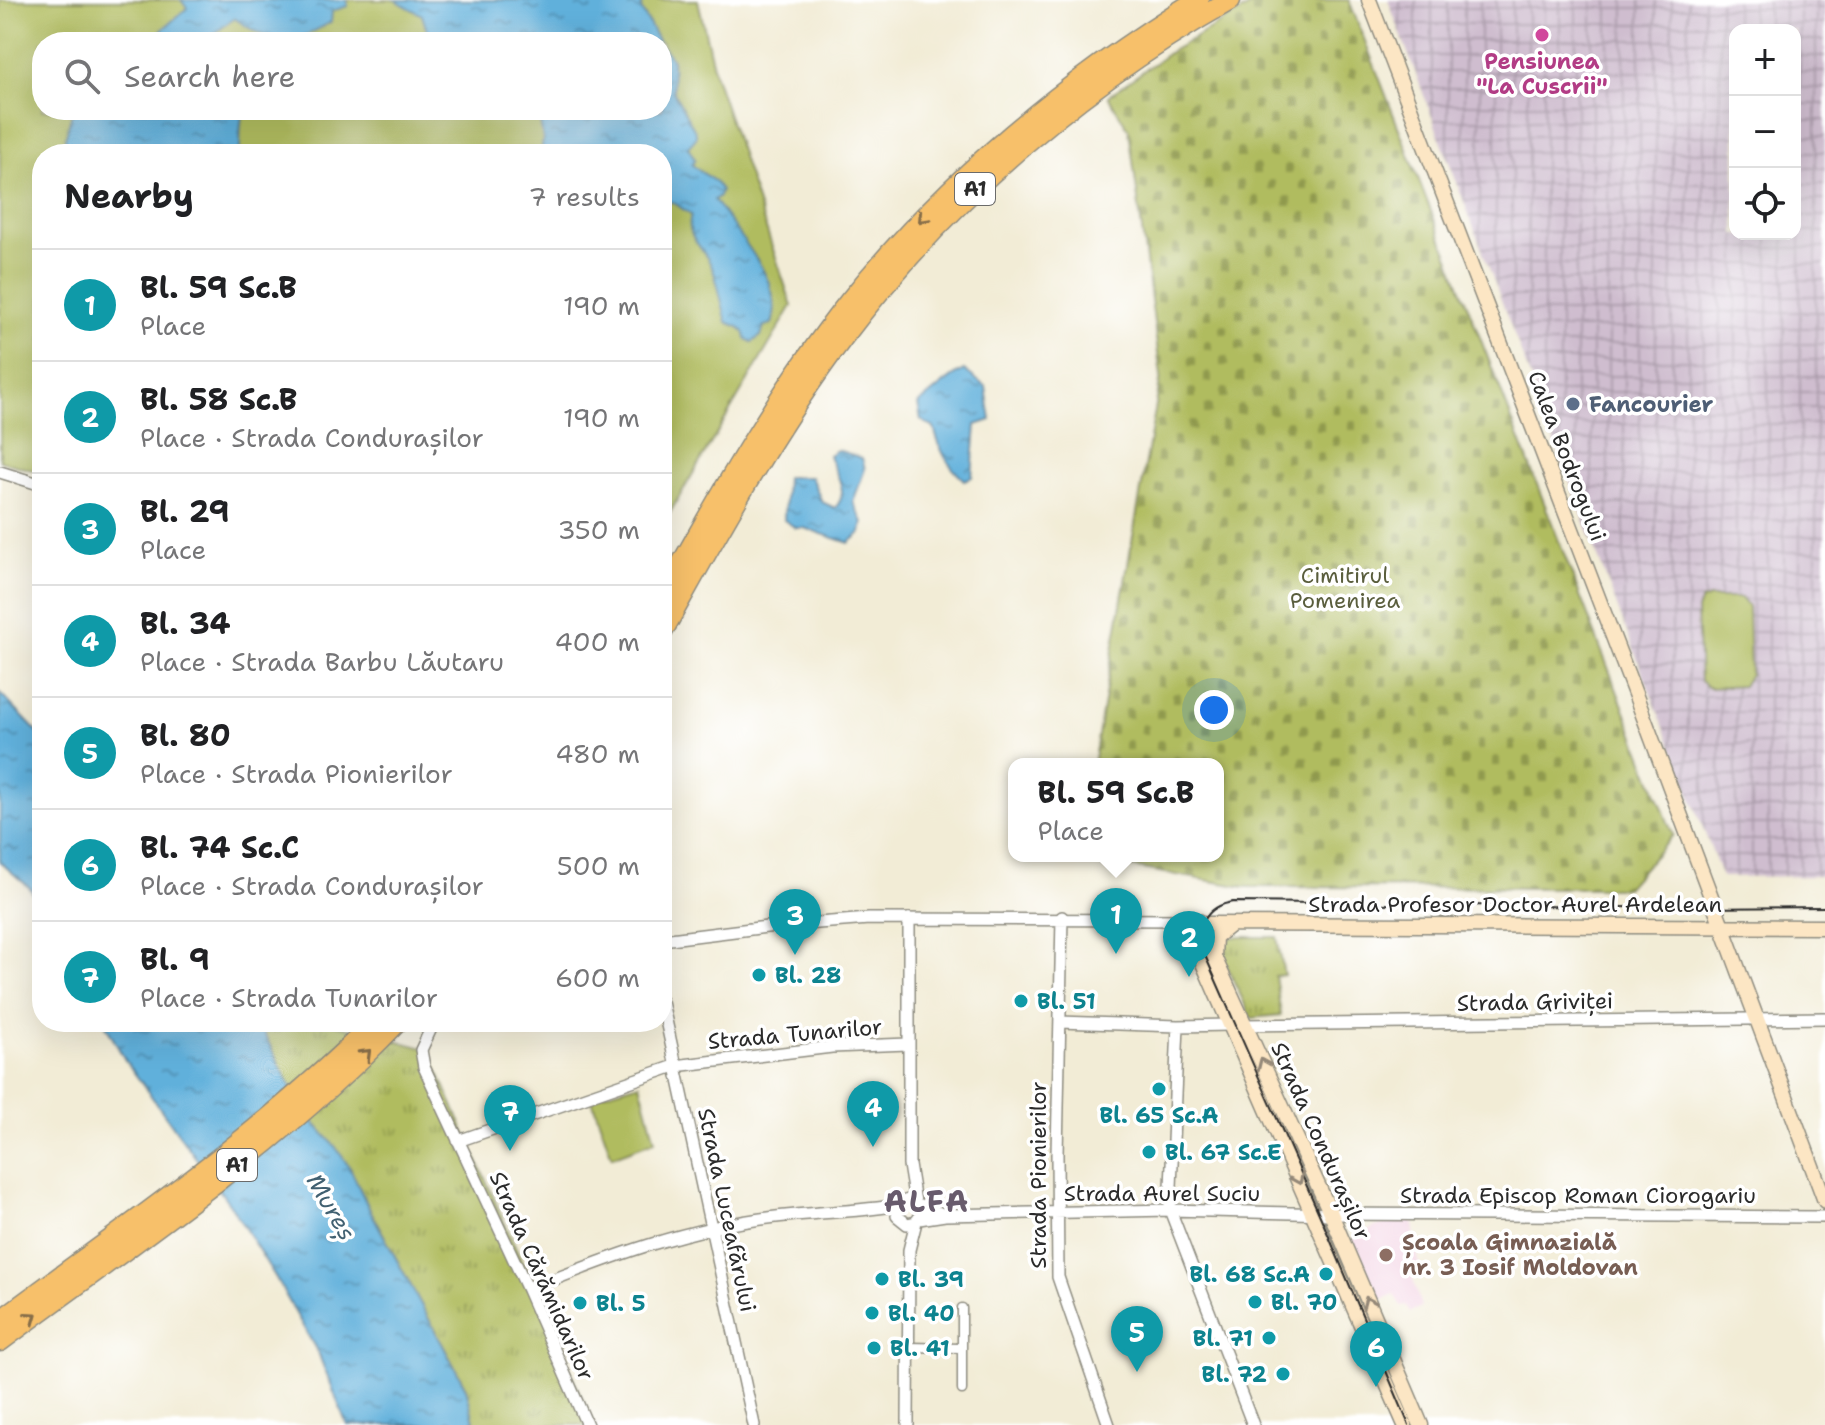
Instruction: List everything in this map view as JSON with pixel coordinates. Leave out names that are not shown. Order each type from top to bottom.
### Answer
[{"type":"highway","name":"A1","points":[[672,584],[769,432],[811,354],[899,244],[961,179],[1030,117],[1088,72],[1198,0]]},
{"type":"highway","name":"A1","points":[[769,432],[903,263],[963,200],[1040,130],[1097,86],[1230,0]]},
{"type":"highway","name":"A1","points":[[672,612],[738,482]]},
{"type":"highway","name":"A1","points":[[0,1341],[59,1287],[256,1131],[365,1032]]},
{"type":"highway","name":"A1","points":[[0,1321],[59,1287],[238,1165],[306,1110],[387,1032]]},
{"type":"main road","name":"Calea Bodrogului","points":[[1369,0],[1825,1201]]},
{"type":"main road","name":"Strada Profesor Doctor Aurel Ardelean","points":[[1205,924],[1825,927]]},
{"type":"main road","points":[[1196,939],[1198,929],[1205,924]]},
{"type":"main road","name":"Strada Condurașilor","points":[[1231,924],[1216,935],[1213,953],[1238,1025],[1405,1425]]},
{"type":"main road","name":"Strada Condurașilor","points":[[1196,939],[1199,954],[1238,1025],[1331,1214],[1421,1425]]},
{"type":"street","points":[[0,472],[32,482]]},
{"type":"street","name":"Strada Profesor Doctor Aurel Ardelean","points":[[672,939],[838,920],[1062,917],[1189,919],[1193,924],[1205,924]]},
{"type":"street","name":"Strada Pionierilor","points":[[1062,917],[1059,1286],[1109,1425]]},
{"type":"street","points":[[908,1425],[909,919]]},
{"type":"street","name":"Strada Condurașilor","points":[[1189,919],[1196,939]]},
{"type":"street","name":"Strada Griviței","points":[[1060,1022],[1178,1026],[1825,1018]]},
{"type":"street","points":[[1178,1026],[1170,1210],[1253,1425]]},
{"type":"street","name":"Strada Cărămidarilor","points":[[428,1032],[423,1041],[421,1056],[587,1425]]},
{"type":"street","name":"Strada Luceafărului","points":[[668,1032],[754,1425]]},
{"type":"street","name":"Strada Tunarilor","points":[[458,1141],[675,1066],[832,1047],[908,1044]]},
{"type":"street","name":"Strada Aurel Suciu","points":[[528,1290],[627,1251],[709,1229],[775,1217],[870,1210],[945,1215],[1170,1210],[1331,1214]]},
{"type":"street","name":"Strada Episcop Roman Ciorogariu","points":[[1331,1214],[1825,1217]]},
{"type":"street","points":[[962,1308],[962,1390]]},
{"type":"street","points":[[908,1347],[961,1348]]},
{"type":"shaded area","points":[[1388,0],[1825,0],[1825,876],[1722,877]]},
{"type":"shaded area","name":"Școala Gimnazială nr. 3 Iosif Moldovan","points":[[1395,1219],[1412,1219],[1420,1268],[1411,1272],[1421,1307],[1410,1312],[1406,1305],[1401,1307],[1394,1294],[1374,1303],[1348,1242],[1355,1239],[1354,1236]]},
{"type":"green space","points":[[0,0],[698,0],[715,76],[792,306],[672,509],[672,144],[32,144],[32,470],[0,461]]},
{"type":"green space","name":"Cimitirul Pomenirea","points":[[1261,0],[1349,0],[1673,835],[1626,888],[1244,887],[1104,862],[1224,862],[1224,758],[1094,758],[1161,376],[1129,130],[1108,96],[1173,50]]},
{"type":"green space","points":[[1741,598],[1748,607],[1750,674],[1743,686],[1709,688],[1700,681],[1697,610],[1701,601]]},
{"type":"green space","points":[[1232,937],[1277,937],[1284,975],[1275,976],[1281,1015],[1251,1018],[1220,951],[1221,943]]},
{"type":"green space","points":[[263,1032],[364,1032],[428,1049],[594,1425],[475,1425],[466,1388],[350,1168],[302,1109]]},
{"type":"green space","points":[[640,1083],[655,1141],[612,1157],[591,1097]]},
{"type":"water","points":[[181,0],[347,0],[348,6],[332,11],[331,22],[312,32],[257,32],[234,18],[216,32],[159,32],[187,8]]},
{"type":"water","points":[[395,0],[643,0],[641,9],[654,32],[427,32],[422,15]]},
{"type":"water","points":[[672,59],[673,91],[696,133],[696,138],[688,147],[695,159],[692,165],[721,190],[714,200],[766,276],[775,308],[772,324],[764,326],[761,336],[752,342],[746,339],[742,329],[727,322],[714,272],[690,229],[691,215],[672,202],[672,144],[542,144],[540,120],[672,120]]},
{"type":"water","points":[[70,120],[241,120],[240,144],[64,142]]},
{"type":"water","points":[[964,370],[986,387],[991,420],[976,425],[972,477],[964,480],[945,457],[934,428],[921,420],[918,404]]},
{"type":"water","points":[[837,450],[862,458],[865,469],[853,502],[863,522],[861,533],[849,543],[796,528],[784,520],[786,477],[811,477],[822,502],[835,508],[840,502],[842,489],[829,455]]},
{"type":"water","points":[[0,693],[32,727],[32,892],[0,862]]},
{"type":"water","name":"Mureș","points":[[110,1032],[263,1032],[302,1109],[350,1168],[466,1388],[475,1425],[347,1425],[318,1353],[276,1278],[233,1209],[125,1060]]},
{"type":"tram line","points":[[1409,1425],[1203,951],[1201,933],[1205,919],[1216,908],[1233,902],[1825,907]]},
{"type":"place","name":"Pensiunea \"La Cuscrii\"","points":[[1542,35]]},
{"type":"place","name":"Fancourier","points":[[1573,404]]},
{"type":"place","name":"Bl. 59 Sc.B","points":[[1116,954]]},
{"type":"place","name":"Bl. 29","points":[[795,955]]},
{"type":"place","name":"Bl. 28","points":[[759,975]]},
{"type":"place","name":"Bl. 58 Sc.B","points":[[1189,977]]},
{"type":"place","name":"Bl. 51","points":[[1021,1001]]},
{"type":"place","name":"Bl. 65 Sc.A","points":[[1159,1089]]},
{"type":"place","name":"Bl. 34","points":[[873,1147]]},
{"type":"place","name":"Bl. 9","points":[[510,1151]]},
{"type":"place","name":"Bl. 67 Sc.E","points":[[1149,1152]]},
{"type":"place","name":"Școala Gimnazială nr. 3 Iosif Moldovan","points":[[1386,1255]]},
{"type":"place","name":"Bl. 68 Sc.A","points":[[1326,1274]]},
{"type":"place","name":"Bl. 39","points":[[882,1279]]},
{"type":"place","name":"Bl. 70","points":[[1255,1302]]},
{"type":"place","name":"Bl. 5","points":[[580,1303]]},
{"type":"place","name":"Bl. 40","points":[[872,1313]]},
{"type":"place","name":"Bl. 71","points":[[1269,1338]]},
{"type":"place","name":"Bl. 41","points":[[874,1348]]},
{"type":"place","name":"Bl. 80","points":[[1137,1372]]},
{"type":"place","name":"Bl. 72","points":[[1283,1374]]},
{"type":"place","name":"Bl. 74 Sc.C","points":[[1376,1387]]},
{"type":"district","name":"ALFA","points":[[927,1201]]}]
